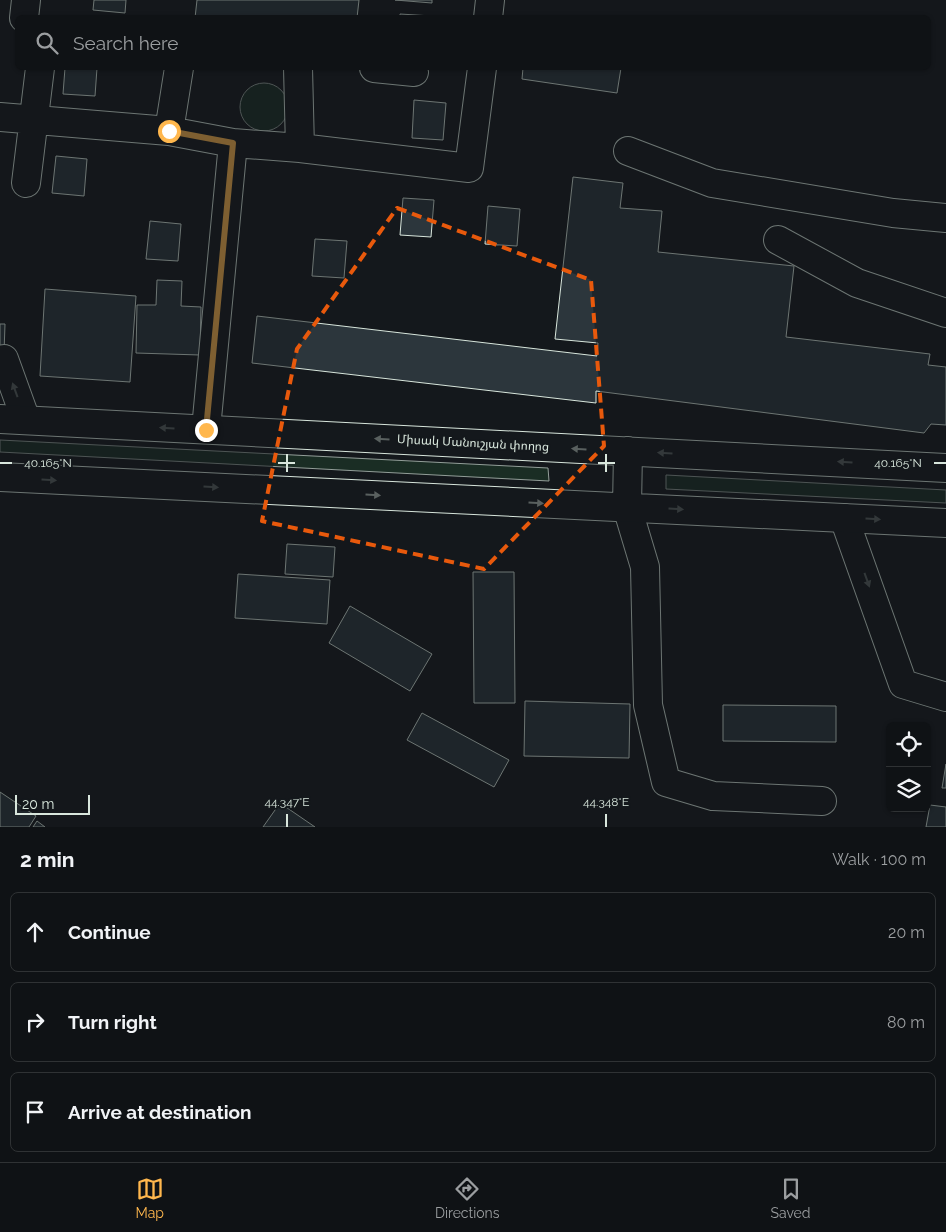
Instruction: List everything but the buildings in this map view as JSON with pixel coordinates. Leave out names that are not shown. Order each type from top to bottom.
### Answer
[{"type":"main road","points":[[24,15],[26,0]]},
{"type":"main road","points":[[488,15],[490,0]]},
{"type":"main road","points":[[26,184],[40,70]]},
{"type":"main road","points":[[169,131],[179,70]]},
{"type":"main road","points":[[298,70],[300,148]]},
{"type":"main road","points":[[394,70],[414,72]]},
{"type":"main road","points":[[0,117],[169,131],[233,143],[300,148],[469,168],[482,70]]},
{"type":"main road","points":[[206,430],[233,143]]},
{"type":"main road","points":[[628,151],[712,183],[893,213],[946,218]]},
{"type":"main road","points":[[778,240],[858,283],[946,313]]},
{"type":"main road","points":[[4,359],[13,420]]},
{"type":"main road","name":"Միսակ Մանուշյան փողոց","points":[[13,420],[946,468]]},
{"type":"main road","points":[[628,451],[627,507],[645,567],[648,705],[666,782],[713,796],[822,800]]},
{"type":"main road","points":[[0,478],[946,523]]},
{"type":"main road","points":[[844,518],[903,684],[946,697]]},
{"type":"highlighted area","points":[[397,208],[591,280],[604,446],[484,569],[262,521],[297,349]]},
{"type":"green space","points":[[259,83],[269,83],[281,90],[288,102],[288,112],[281,124],[269,131],[259,131],[251,127],[244,120],[240,112],[240,102],[244,94],[251,87]]},
{"type":"green space","points":[[0,440],[548,468],[549,481],[0,452]]},
{"type":"green space","points":[[666,475],[946,490],[946,503],[666,489]]},
{"type":"route","points":[[169,131],[233,143],[206,430]]}]
